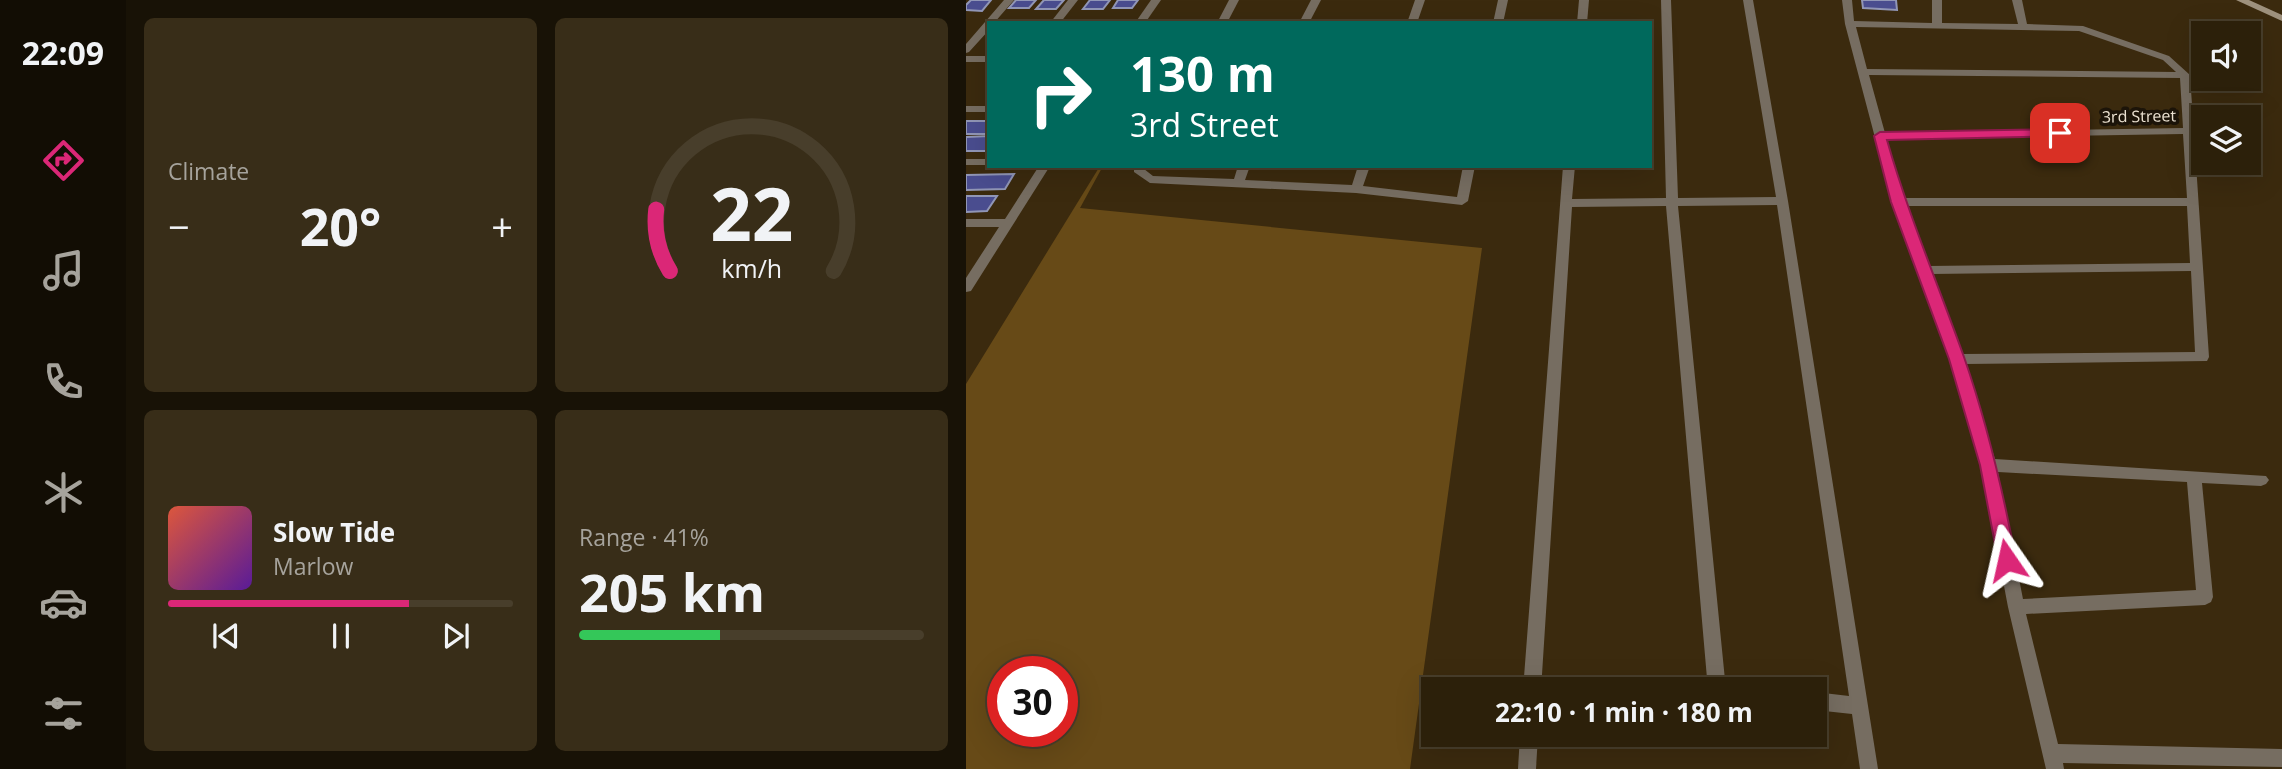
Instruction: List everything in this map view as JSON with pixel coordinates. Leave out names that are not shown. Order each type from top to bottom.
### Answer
[{"type":"main road","points":[[2241,0],[2282,18]]},
{"type":"street","points":[[991,21],[1009,0]]},
{"type":"street","points":[[1057,21],[1073,0]]},
{"type":"street","points":[[1141,21],[1156,0]]},
{"type":"street","points":[[1223,21],[1234,0]]},
{"type":"street","points":[[1305,21],[1315,0]]},
{"type":"street","points":[[1413,21],[1420,0]]},
{"type":"street","points":[[1498,21],[1503,0]]},
{"type":"street","points":[[1582,21],[1584,0]]},
{"type":"street","points":[[1666,0],[1671,203],[1716,677]]},
{"type":"street","points":[[1748,0],[1782,201],[1868,769]]},
{"type":"street","points":[[1847,0],[1850,24],[1898,202],[1957,359],[1989,465],[2017,607],[2053,761],[2282,758]]},
{"type":"street","points":[[1937,0],[1937,24]]},
{"type":"street","points":[[2017,0],[2023,27]]},
{"type":"street","points":[[1850,24],[2080,28],[2166,58],[2185,75],[2194,267],[2202,357],[1957,359]]},
{"type":"street","points":[[966,50],[987,25]]},
{"type":"street","points":[[966,59],[987,59]]},
{"type":"street","points":[[1864,72],[2185,75]]},
{"type":"street","points":[[966,109],[987,109]]},
{"type":"street","name":"3rd Street","points":[[1880,136],[2188,131]]},
{"type":"street","points":[[966,162],[987,162]]},
{"type":"street","points":[[966,288],[1044,168]]},
{"type":"street","points":[[1139,168],[1138,170],[1150,179],[1356,189],[1462,201],[1469,168]]},
{"type":"street","points":[[1238,183],[1243,168]]},
{"type":"street","points":[[1356,189],[1363,168]]},
{"type":"street","points":[[1533,677],[1569,168]]},
{"type":"street","points":[[1565,202],[1782,201]]},
{"type":"street","points":[[1898,202],[2193,202]]},
{"type":"street","points":[[966,223],[1008,223]]},
{"type":"street","points":[[1925,270],[2194,267]]},
{"type":"street","points":[[1989,465],[2261,480]]},
{"type":"street","points":[[2017,607],[2206,597],[2194,477]]},
{"type":"street","points":[[1827,702],[1858,706]]},
{"type":"street","points":[[1527,769],[1528,747]]},
{"type":"shaded area","points":[[1099,168],[1102,168],[1080,208],[1482,248],[1410,769],[966,769],[966,384]]},
{"type":"building","points":[[971,0],[991,0],[982,11],[966,10],[966,5]]},
{"type":"building","points":[[1016,0],[1036,0],[1029,8],[1009,8]]},
{"type":"building","points":[[1044,0],[1064,0],[1056,9],[1036,9]]},
{"type":"building","points":[[1090,0],[1110,0],[1103,9],[1083,9]]},
{"type":"building","points":[[1118,0],[1138,0],[1132,8],[1113,8]]},
{"type":"building","points":[[1862,0],[1896,0],[1897,10],[1863,8]]},
{"type":"building","points":[[966,121],[987,121],[987,134],[966,134]]},
{"type":"building","points":[[987,136],[987,151],[966,151],[966,137]]},
{"type":"building","points":[[1014,174],[1005,189],[966,190],[966,175]]},
{"type":"building","points":[[966,196],[997,196],[987,211],[966,212]]},
{"type":"route","points":[[2007,560],[1989,465],[1957,359],[1898,202],[1880,136],[2060,133]]}]
